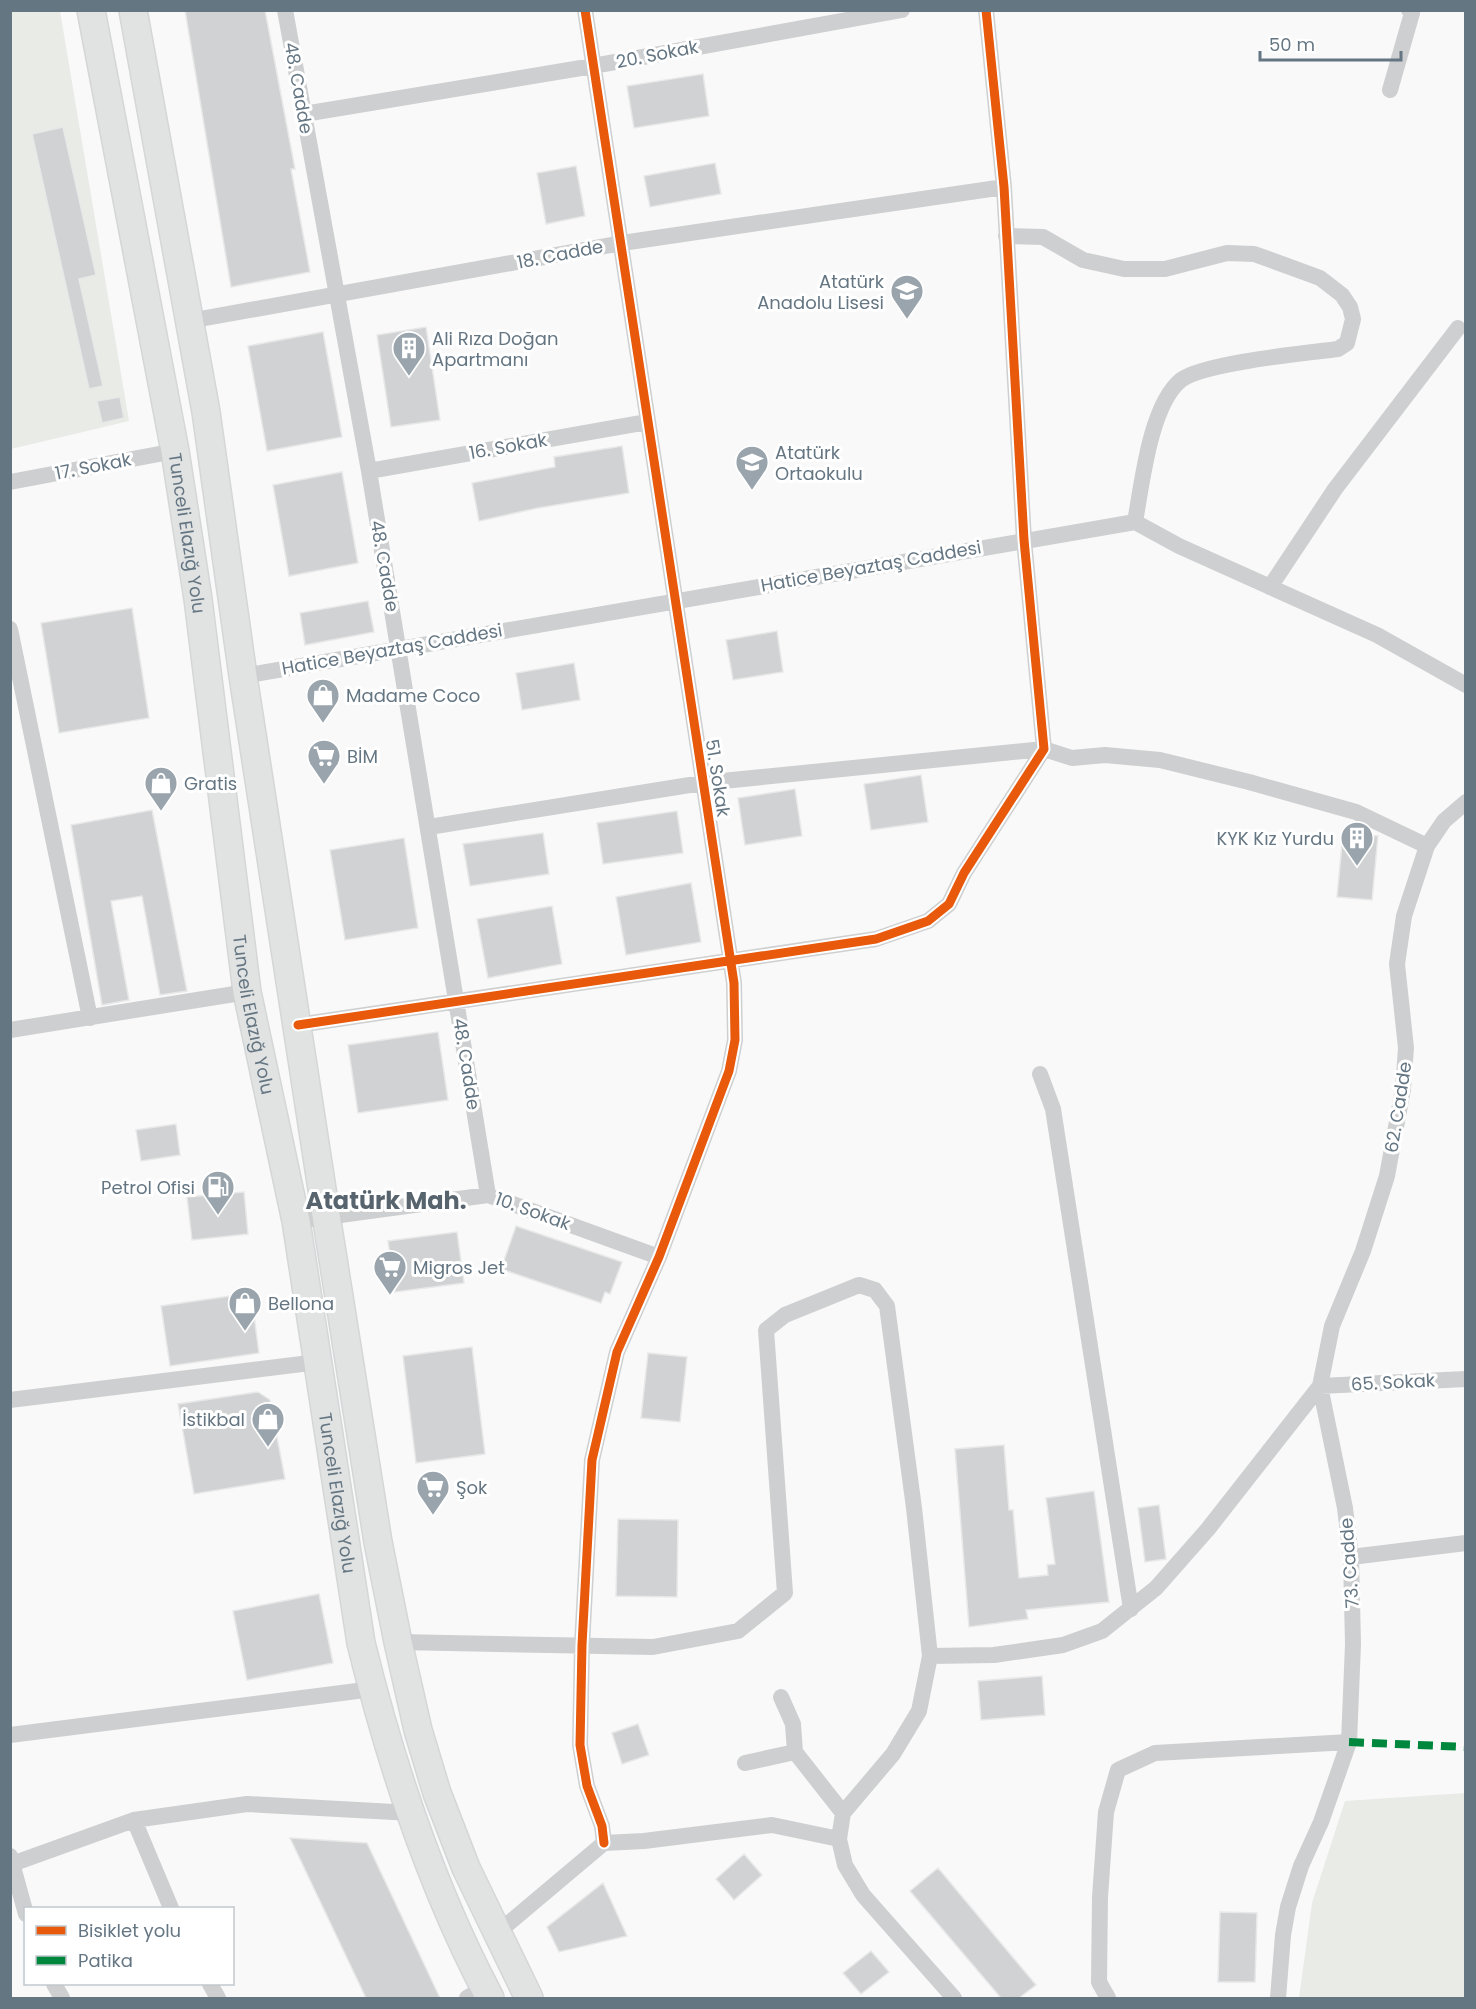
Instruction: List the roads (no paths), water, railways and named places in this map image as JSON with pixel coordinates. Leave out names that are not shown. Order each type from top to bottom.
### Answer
[{"type":"main road","name":"Tunceli Elazığ Yolu","points":[[91,10],[175,451],[198,599],[248,992],[296,1221],[361,1643],[412,1813],[480,1995]]},
{"type":"main road","name":"Tunceli Elazığ Yolu","points":[[133,10],[206,412],[243,676],[378,1542],[398,1642],[437,1793],[466,1868],[529,1998]]},
{"type":"street","name":"48. Cadde","points":[[285,10],[369,471],[488,1195]]},
{"type":"street","name":"51. Sokak","points":[[585,10],[592,66],[622,243],[646,422],[734,983],[735,1040],[729,1071],[659,1257],[617,1352],[592,1460],[582,1645],[580,1744],[587,1786],[602,1826],[604,1843]]},
{"type":"street","name":"20. Sokak","points":[[304,114],[592,66],[903,10]]},
{"type":"street","points":[[298,1025],[876,939],[928,921],[950,904],[964,873],[1044,749],[1024,540],[1004,187],[986,10]]},
{"type":"street","points":[[1389,90],[1412,11]]},
{"type":"street","name":"18. Cadde","points":[[189,321],[622,243],[1004,187]]},
{"type":"street","points":[[1006,236],[1043,237],[1083,260],[1124,269],[1165,269],[1227,253],[1254,254],[1320,278],[1333,286],[1350,307],[1353,319],[1347,343],[1338,349],[1207,369],[1182,380],[1172,390],[1149,442],[1135,522],[1179,546],[1377,635],[1466,685]]},
{"type":"street","points":[[1270,587],[1335,489],[1458,328]]},
{"type":"street","name":"16. Sokak","points":[[369,471],[646,422]]},
{"type":"street","name":"17. Sokak","points":[[10,482],[175,451]]},
{"type":"street","name":"Hatice Beyaztaş Caddesi","points":[[243,676],[675,599],[1135,522]]},
{"type":"street","points":[[10,629],[90,1018]]},
{"type":"street","points":[[429,827],[702,783],[1044,749],[1072,758],[1105,754],[1160,760],[1249,782],[1356,812],[1427,846]]},
{"type":"street","name":"62. Cadde","points":[[1320,1386],[1332,1326],[1363,1251],[1387,1176],[1403,1089],[1406,1047],[1397,964],[1404,916],[1427,846],[1444,821],[1466,802]]},
{"type":"street","points":[[10,1030],[248,992]]},
{"type":"street","points":[[1040,1074],[1053,1109],[1131,1609]]},
{"type":"street","name":"10. Sokak","points":[[296,1221],[326,1215],[488,1195],[659,1257]]},
{"type":"street","points":[[398,1642],[652,1647],[738,1631],[785,1593],[766,1330],[784,1315],[859,1285],[875,1290],[887,1306],[914,1508],[930,1656],[920,1711],[893,1754],[843,1813],[838,1839],[844,1865],[863,1895],[954,1998]]},
{"type":"street","points":[[10,1400],[318,1362]]},
{"type":"street","name":"65. Sokak","points":[[1320,1386],[1466,1379]]},
{"type":"street","points":[[930,1656],[994,1654],[1063,1645],[1102,1631],[1156,1588],[1208,1529],[1320,1386]]},
{"type":"street","name":"73. Cadde","points":[[1278,1998],[1283,1935],[1288,1907],[1301,1866],[1321,1822],[1349,1742],[1353,1644],[1351,1557],[1346,1508],[1320,1386]]},
{"type":"street","points":[[1351,1557],[1466,1543]]},
{"type":"street","points":[[10,1735],[373,1689]]},
{"type":"street","points":[[781,1697],[793,1724],[795,1752],[843,1813]]},
{"type":"street","points":[[1108,1998],[1099,1982],[1100,1898],[1106,1812],[1118,1770],[1155,1754],[1349,1742]]},
{"type":"street","points":[[745,1763],[795,1752]]},
{"type":"street","points":[[24,1907],[11,1860],[134,1820],[247,1804],[412,1813]]},
{"type":"street","points":[[134,1820],[171,1907]]},
{"type":"street","points":[[496,1934],[604,1843],[644,1841],[772,1825],[838,1839]]},
{"type":"place","name":"Atatürk Anadolu Lisesi","points":[[907,320]]},
{"type":"place","name":"Ali Rıza Doğan Apartmanı","points":[[409,377]]},
{"type":"place","name":"Atatürk Ortaokulu","points":[[752,491]]},
{"type":"place","name":"Madame Coco","points":[[323,724]]},
{"type":"place","name":"BİM","points":[[324,785]]},
{"type":"place","name":"Gratis","points":[[161,812]]},
{"type":"place","name":"KYK Kız Yurdu","points":[[1357,867]]},
{"type":"place","name":"Petrol Ofisi","points":[[218,1216]]},
{"type":"place","name":"Migros Jet","points":[[390,1296]]},
{"type":"place","name":"Bellona","points":[[245,1332]]},
{"type":"place","name":"İstikbal","points":[[268,1448]]},
{"type":"place","name":"Şok","points":[[433,1516]]},
{"type":"district","name":"Atatürk Mah.","points":[[386,1200]]}]
